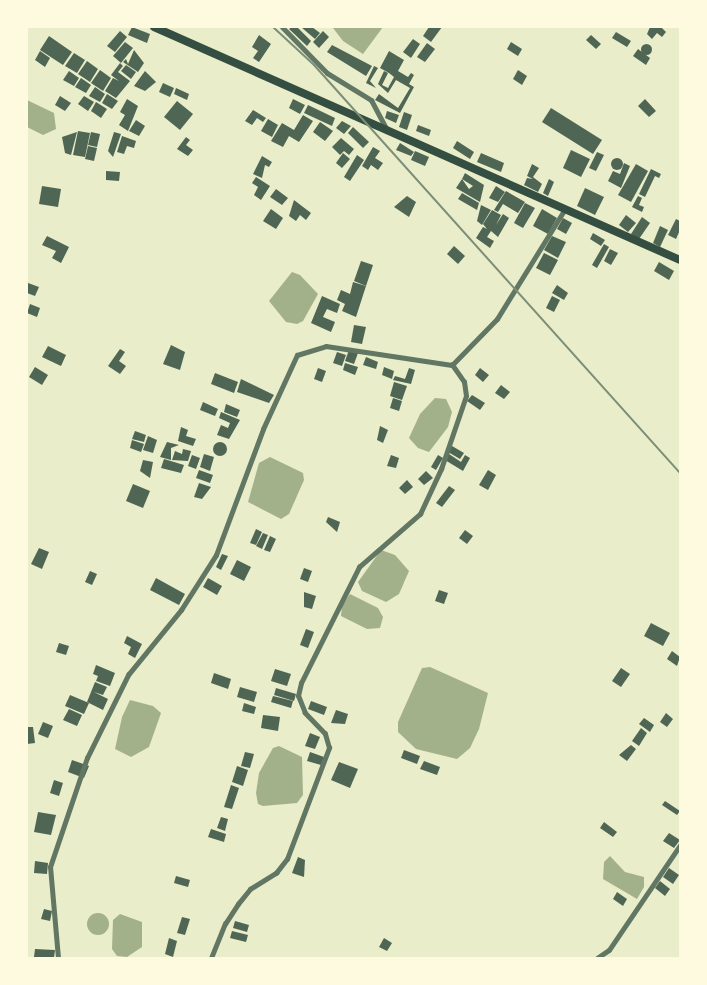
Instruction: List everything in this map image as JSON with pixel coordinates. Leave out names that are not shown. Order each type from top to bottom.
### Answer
[{"type":"highway","points":[[154,27],[680,260]]},
{"type":"street","points":[[282,27],[327,73],[370,100],[386,128]]},
{"type":"street","points":[[452,365],[497,319],[565,209]]},
{"type":"street","points":[[58,958],[50,867],[87,758],[128,675],[181,610],[216,555],[263,429],[297,355],[327,346],[452,365],[464,382],[466,396],[441,469],[420,514],[359,567],[301,683],[298,696],[305,713],[325,734],[329,748],[291,849],[276,873],[250,889],[238,904],[225,924],[212,958]]},
{"type":"street","points":[[597,958],[609,950],[680,845]]},
{"type":"shaded area","points":[[383,27],[363,54],[343,41],[333,28]]},
{"type":"shaded area","points":[[27,100],[54,113],[56,129],[43,135],[27,127]]},
{"type":"shaded area","points":[[292,272],[300,275],[318,294],[303,321],[297,324],[286,322],[269,301]]},
{"type":"shaded area","points":[[435,398],[446,399],[452,412],[448,427],[429,452],[418,448],[409,438],[420,414]]},
{"type":"shaded area","points":[[270,457],[303,473],[304,480],[289,514],[281,519],[248,502],[259,463]]},
{"type":"shaded area","points":[[381,550],[395,555],[409,571],[399,594],[386,602],[362,591],[358,582]]},
{"type":"shaded area","points":[[350,594],[378,608],[383,617],[380,628],[367,629],[341,616],[342,605]]},
{"type":"shaded area","points":[[430,667],[488,693],[479,729],[470,748],[457,759],[416,749],[398,732],[398,722],[422,668]]},
{"type":"shaded area","points":[[130,700],[153,706],[161,713],[149,747],[131,757],[115,749],[122,717]]},
{"type":"shaded area","points":[[279,746],[302,757],[303,795],[297,803],[263,806],[258,804],[256,793],[259,773],[273,748]]},
{"type":"shaded area","points":[[610,856],[625,872],[644,877],[644,887],[637,899],[603,879],[604,862]]},
{"type":"shaded area","points":[[94,913],[102,913],[109,920],[109,928],[102,935],[94,935],[87,928],[87,920]]},
{"type":"shaded area","points":[[120,914],[142,922],[142,947],[127,957],[117,956],[112,949],[113,920]]},
{"type":"building","points":[[132,27],[150,34],[147,43],[128,35]]},
{"type":"building","points":[[297,27],[311,41],[307,46],[289,29]]},
{"type":"building","points":[[301,27],[312,27],[320,33],[315,39]]},
{"type":"building","points":[[429,27],[442,27],[431,42],[423,36]]},
{"type":"building","points":[[650,27],[661,27],[666,32],[662,37],[657,33],[652,39],[647,34]]},
{"type":"building","points":[[120,31],[127,37],[115,52],[107,46]]},
{"type":"building","points":[[323,31],[329,37],[319,48],[313,42]]},
{"type":"building","points":[[616,32],[631,41],[627,47],[612,38]]},
{"type":"building","points":[[259,35],[271,44],[259,62],[253,58],[258,51],[252,47]]},
{"type":"building","points":[[591,35],[601,44],[596,49],[586,40]]},
{"type":"building","points":[[49,36],[72,52],[63,65],[40,50]]},
{"type":"building","points":[[413,39],[420,44],[411,58],[403,52]]},
{"type":"building","points":[[125,42],[133,48],[121,63],[113,56]]},
{"type":"building","points":[[511,42],[522,49],[518,56],[507,49]]},
{"type":"building","points":[[427,43],[435,49],[425,62],[417,57]]},
{"type":"building","points":[[646,43],[652,49],[646,55],[640,49]]},
{"type":"building","points":[[332,45],[372,66],[366,76],[327,52]]},
{"type":"building","points":[[638,49],[650,58],[646,65],[633,56]]},
{"type":"building","points":[[134,50],[144,63],[138,72],[123,62],[126,59],[128,64]]},
{"type":"building","points":[[40,51],[50,58],[45,67],[35,60]]},
{"type":"building","points":[[389,51],[404,60],[398,71],[408,77],[411,73],[414,75],[409,84],[414,87],[400,113],[375,100],[379,94],[398,108],[410,88],[396,80],[388,93],[378,84],[384,71],[388,73],[382,85],[388,88],[394,77],[389,73],[380,68]]},
{"type":"building","points":[[74,53],[85,60],[77,73],[65,66]]},
{"type":"building","points":[[87,61],[98,69],[90,82],[78,74]]},
{"type":"building","points":[[120,63],[123,66],[118,72],[130,81],[116,98],[105,91],[113,78],[119,81],[111,75]]},
{"type":"building","points":[[126,65],[136,72],[131,79],[121,71]]},
{"type":"building","points":[[374,66],[378,68],[370,81],[376,88],[366,83]]},
{"type":"building","points":[[100,70],[111,78],[103,91],[91,83]]},
{"type":"building","points":[[518,70],[527,76],[522,85],[513,79]]},
{"type":"building","points":[[69,71],[79,78],[74,86],[63,80]]},
{"type":"building","points":[[145,71],[156,82],[145,91],[134,86]]},
{"type":"building","points":[[81,78],[91,85],[86,93],[75,87]]},
{"type":"building","points":[[163,83],[174,88],[170,97],[159,92]]},
{"type":"building","points":[[95,87],[105,94],[100,102],[89,96]]},
{"type":"building","points":[[176,88],[189,94],[187,100],[174,94]]},
{"type":"building","points":[[107,94],[118,101],[112,109],[102,103]]},
{"type":"building","points":[[60,96],[71,103],[65,111],[55,105]]},
{"type":"building","points":[[84,96],[94,102],[88,111],[78,104]]},
{"type":"building","points":[[127,99],[138,106],[128,131],[119,125],[125,115],[120,112]]},
{"type":"building","points":[[293,99],[305,105],[300,114],[289,108]]},
{"type":"building","points":[[645,99],[656,111],[649,117],[638,106]]},
{"type":"building","points":[[177,101],[193,114],[180,130],[164,117]]},
{"type":"building","points":[[96,102],[107,109],[101,118],[91,111]]},
{"type":"building","points":[[308,105],[335,118],[332,126],[304,113]]},
{"type":"building","points":[[551,108],[602,140],[593,154],[542,122]]},
{"type":"building","points":[[253,110],[266,118],[263,122],[257,118],[252,125],[245,121]]},
{"type":"building","points":[[387,111],[399,115],[396,123],[385,118]]},
{"type":"building","points":[[404,112],[412,115],[407,130],[399,127]]},
{"type":"building","points":[[303,115],[313,121],[299,142],[289,136],[283,147],[271,141],[282,123],[294,130]]},
{"type":"building","points":[[268,119],[278,125],[272,137],[261,131]]},
{"type":"building","points":[[136,120],[145,126],[139,136],[129,131]]},
{"type":"building","points":[[342,121],[351,126],[344,134],[336,128]]},
{"type":"building","points":[[320,122],[333,131],[325,141],[313,132]]},
{"type":"building","points":[[418,125],[431,130],[429,136],[416,131]]},
{"type":"building","points":[[353,127],[369,142],[363,148],[348,133]]},
{"type":"building","points":[[78,131],[90,133],[85,157],[73,155]]},
{"type":"building","points":[[77,132],[71,155],[65,153],[62,137]]},
{"type":"building","points":[[91,132],[100,134],[97,147],[88,145]]},
{"type":"building","points":[[114,132],[121,134],[113,157],[108,151]]},
{"type":"building","points":[[122,136],[136,141],[134,148],[127,146],[124,154],[117,152]]},
{"type":"building","points":[[186,137],[190,140],[186,145],[193,150],[188,156],[177,149]]},
{"type":"building","points":[[341,138],[354,149],[349,155],[344,151],[340,155],[332,147]]},
{"type":"building","points":[[457,141],[474,152],[470,159],[453,148]]},
{"type":"building","points":[[400,143],[414,152],[411,156],[396,150]]},
{"type":"building","points":[[88,146],[97,148],[94,161],[85,159]]},
{"type":"building","points":[[373,147],[380,151],[375,158],[383,163],[378,170],[371,165],[368,170],[362,166]]},
{"type":"building","points":[[571,150],[590,159],[581,177],[563,168]]},
{"type":"building","points":[[415,151],[429,157],[425,166],[411,160]]},
{"type":"building","points":[[597,152],[604,155],[596,171],[589,168]]},
{"type":"building","points":[[343,153],[350,159],[342,168],[336,163]]},
{"type":"building","points":[[481,153],[504,163],[501,172],[477,162]]},
{"type":"building","points":[[357,155],[364,160],[350,181],[344,177]]},
{"type":"building","points":[[262,156],[272,162],[269,167],[265,165],[262,178],[253,174]]},
{"type":"building","points":[[617,158],[623,164],[617,170],[611,164]]},
{"type":"building","points":[[624,163],[630,166],[621,188],[608,181],[613,171],[620,174]]},
{"type":"building","points":[[532,164],[539,168],[533,177],[542,184],[538,192],[524,185],[527,178],[533,179],[527,176]]},
{"type":"building","points":[[636,164],[648,171],[631,202],[618,195]]},
{"type":"building","points":[[651,169],[661,174],[659,178],[655,176],[645,197],[639,194]]},
{"type":"building","points":[[106,171],[120,172],[119,181],[106,180]]},
{"type":"building","points":[[465,173],[484,185],[480,202],[456,188]],"holes":[[[462,179],[473,186],[469,189]]]},
{"type":"building","points":[[256,177],[270,186],[261,200],[254,195],[258,187],[252,183]]},
{"type":"building","points":[[549,179],[554,182],[548,196],[543,193]]},
{"type":"building","points":[[42,186],[61,189],[58,207],[39,204]]},
{"type":"building","points":[[496,186],[505,192],[498,202],[489,198]]},
{"type":"building","points":[[585,188],[604,197],[595,215],[577,206]]},
{"type":"building","points":[[276,189],[288,198],[282,205],[270,197]]},
{"type":"building","points":[[506,191],[525,202],[518,213],[503,204],[498,212],[494,210]]},
{"type":"building","points":[[462,193],[479,203],[477,210],[458,199]]},
{"type":"building","points":[[407,196],[416,202],[409,217],[394,207]]},
{"type":"building","points":[[638,196],[642,198],[639,205],[644,207],[642,212],[632,207]]},
{"type":"building","points":[[294,200],[311,213],[306,220],[300,215],[296,221],[289,216]]},
{"type":"building","points":[[525,203],[535,208],[523,228],[514,223]]},
{"type":"building","points":[[481,205],[491,210],[482,225],[477,221]]},
{"type":"building","points":[[271,209],[283,218],[276,229],[263,221]]},
{"type":"building","points":[[542,209],[557,218],[548,234],[533,226]]},
{"type":"building","points":[[492,210],[501,215],[496,225],[503,214],[509,218],[498,237],[491,231],[487,237],[494,241],[490,248],[476,238],[483,227],[487,229],[483,224]]},
{"type":"building","points":[[626,215],[636,223],[628,232],[619,225]]},
{"type":"building","points":[[642,217],[650,223],[639,239],[631,234]]},
{"type":"building","points":[[563,218],[572,223],[566,234],[557,229]]},
{"type":"building","points":[[676,219],[680,221],[680,230],[676,239],[668,235]]},
{"type":"building","points":[[660,226],[668,230],[660,247],[653,243]]},
{"type":"building","points":[[593,233],[605,240],[601,246],[590,239]]},
{"type":"building","points":[[47,236],[69,247],[61,263],[52,258],[56,251],[42,245]]},
{"type":"building","points":[[552,236],[566,242],[558,258],[544,250]]},
{"type":"building","points":[[604,244],[609,247],[597,268],[592,265]]},
{"type":"building","points":[[454,246],[465,256],[458,264],[447,254]]},
{"type":"building","points":[[610,249],[618,253],[611,265],[604,261]]},
{"type":"building","points":[[544,253],[558,260],[550,275],[536,268]]},
{"type":"building","points":[[361,261],[373,265],[366,286],[354,281]]},
{"type":"building","points":[[659,262],[674,271],[669,280],[654,271]]},
{"type":"building","points":[[353,282],[366,286],[356,317],[342,311],[345,304],[337,300],[341,290],[350,294]]},
{"type":"building","points":[[28,283],[39,287],[35,296],[27,293]]},
{"type":"building","points":[[557,285],[568,293],[564,300],[552,293]]},
{"type":"building","points":[[322,296],[340,304],[337,313],[327,309],[323,317],[335,322],[331,332],[311,323]]},
{"type":"building","points":[[552,296],[560,300],[554,312],[546,308]]},
{"type":"building","points":[[30,304],[40,308],[37,317],[27,313]]},
{"type":"building","points":[[354,325],[366,327],[362,344],[351,342]]},
{"type":"building","points":[[171,345],[185,352],[180,370],[163,364]]},
{"type":"building","points":[[48,346],[66,355],[61,366],[42,357]]},
{"type":"building","points":[[120,349],[125,352],[119,361],[126,366],[120,374],[108,366]]},
{"type":"building","points":[[349,350],[358,353],[354,364],[345,361]]},
{"type":"building","points":[[337,352],[346,355],[342,366],[333,363]]},
{"type":"building","points":[[366,357],[378,362],[376,369],[363,365]]},
{"type":"building","points":[[345,363],[358,367],[355,375],[343,370]]},
{"type":"building","points":[[35,367],[48,375],[42,385],[29,377]]},
{"type":"building","points":[[384,367],[394,371],[392,379],[382,375]]},
{"type":"building","points":[[318,368],[326,371],[322,382],[314,379]]},
{"type":"building","points":[[409,368],[415,370],[411,384],[393,380],[395,376],[405,379]]},
{"type":"building","points":[[480,368],[489,375],[483,382],[475,375]]},
{"type":"building","points":[[215,373],[238,382],[234,393],[211,384]]},
{"type":"building","points":[[241,379],[274,395],[269,403],[237,392]]},
{"type":"building","points":[[394,382],[407,386],[402,400],[390,396]]},
{"type":"building","points":[[501,385],[510,392],[504,399],[495,393]]},
{"type":"building","points":[[472,395],[485,403],[480,410],[467,401]]},
{"type":"building","points":[[393,398],[402,401],[399,411],[390,408]]},
{"type":"building","points":[[203,402],[218,409],[215,416],[200,410]]},
{"type":"building","points":[[226,404],[240,410],[237,417],[224,412]]},
{"type":"building","points":[[221,412],[240,420],[229,439],[217,435],[221,425],[228,428],[230,423],[219,418]]},
{"type":"building","points":[[380,426],[388,430],[383,443],[377,440]]},
{"type":"building","points":[[181,427],[188,430],[186,436],[196,439],[193,446],[178,441]]},
{"type":"building","points":[[135,431],[146,435],[144,442],[132,439]]},
{"type":"building","points":[[148,436],[157,440],[153,453],[143,450]]},
{"type":"building","points":[[132,440],[144,444],[141,452],[130,448]]},
{"type":"building","points":[[167,442],[179,445],[171,448],[171,460],[160,457]]},
{"type":"building","points":[[217,442],[223,442],[227,449],[223,456],[217,456],[213,452],[213,446]]},
{"type":"building","points":[[452,446],[464,453],[460,459],[448,452]]},
{"type":"building","points":[[183,449],[191,451],[188,461],[172,460],[175,451],[182,454]]},
{"type":"building","points":[[204,454],[214,457],[210,471],[200,467]]},
{"type":"building","points":[[449,454],[461,462],[465,455],[470,458],[463,471],[445,460]]},
{"type":"building","points":[[192,455],[200,458],[196,469],[188,466]]},
{"type":"building","points":[[391,455],[399,458],[396,468],[387,466]]},
{"type":"building","points":[[438,455],[443,458],[436,470],[431,467]]},
{"type":"building","points":[[164,459],[184,465],[181,473],[161,468]]},
{"type":"building","points":[[143,460],[153,462],[150,478],[140,471]]},
{"type":"building","points":[[199,470],[213,475],[210,483],[196,478]]},
{"type":"building","points":[[488,470],[496,475],[488,490],[479,485]]},
{"type":"building","points":[[426,471],[433,478],[424,485],[418,479]]},
{"type":"building","points":[[407,480],[413,487],[405,494],[399,488]]},
{"type":"building","points":[[199,483],[211,487],[202,499],[194,497]]},
{"type":"building","points":[[133,484],[150,491],[143,508],[126,501]]},
{"type":"building","points":[[449,486],[455,490],[442,507],[436,503]]},
{"type":"building","points":[[328,517],[340,522],[337,532],[326,522]]},
{"type":"building","points":[[256,529],[262,532],[256,545],[250,543]]},
{"type":"building","points":[[465,530],[473,536],[467,544],[459,538]]},
{"type":"building","points":[[263,533],[268,535],[262,549],[256,546]]},
{"type":"building","points":[[270,536],[276,539],[270,552],[264,550]]},
{"type":"building","points":[[39,548],[49,552],[42,569],[31,564]]},
{"type":"building","points":[[222,554],[228,556],[221,570],[216,567]]},
{"type":"building","points":[[237,560],[251,567],[244,581],[230,574]]},
{"type":"building","points":[[304,568],[312,571],[308,582],[300,579]]},
{"type":"building","points":[[90,571],[97,574],[92,585],[85,582]]},
{"type":"building","points":[[156,578],[185,594],[179,605],[150,590]]},
{"type":"building","points":[[208,578],[222,586],[217,595],[203,587]]},
{"type":"building","points":[[439,590],[448,593],[444,604],[435,601]]},
{"type":"building","points":[[304,592],[316,596],[312,609],[304,607]]},
{"type":"building","points":[[651,623],[670,633],[663,646],[644,636]]},
{"type":"building","points":[[306,629],[314,632],[308,648],[300,645]]},
{"type":"building","points":[[127,636],[142,644],[135,658],[128,654],[131,647],[124,643]]},
{"type":"building","points":[[59,643],[69,646],[66,655],[56,652]]},
{"type":"building","points":[[672,651],[680,657],[677,666],[667,659]]},
{"type":"building","points":[[96,665],[115,673],[110,686],[96,681],[98,676],[93,674]]},
{"type":"building","points":[[621,668],[630,674],[621,687],[612,681]]},
{"type":"building","points":[[275,669],[291,674],[287,686],[271,681]]},
{"type":"building","points":[[214,673],[231,679],[228,689],[211,683]]},
{"type":"building","points":[[95,682],[107,687],[103,695],[94,692],[108,699],[103,710],[87,702]]},
{"type":"building","points":[[240,687],[257,692],[254,702],[237,697]]},
{"type":"building","points":[[276,688],[296,694],[294,701],[274,695]]},
{"type":"building","points":[[70,695],[89,703],[84,714],[65,706]]},
{"type":"building","points":[[273,696],[293,701],[291,708],[271,702]]},
{"type":"building","points":[[311,701],[327,707],[324,715],[308,709]]},
{"type":"building","points":[[244,703],[256,707],[254,714],[242,711]]},
{"type":"building","points":[[69,709],[82,715],[77,726],[63,720]]},
{"type":"building","points":[[336,710],[348,714],[345,724],[331,723]]},
{"type":"building","points":[[666,713],[673,719],[667,727],[660,722]]},
{"type":"building","points":[[263,715],[280,717],[278,731],[261,728]]},
{"type":"building","points":[[644,718],[654,725],[650,732],[639,724]]},
{"type":"building","points":[[43,722],[53,726],[48,738],[38,734]]},
{"type":"building","points":[[27,727],[33,727],[35,743],[27,744]]},
{"type":"building","points":[[641,728],[647,733],[639,746],[632,741]]},
{"type":"building","points":[[310,733],[320,737],[315,749],[305,746]]},
{"type":"building","points":[[631,745],[636,749],[627,761],[619,755]]},
{"type":"building","points":[[404,750],[420,756],[417,764],[401,758]]},
{"type":"building","points":[[245,752],[254,754],[250,768],[241,766]]},
{"type":"building","points":[[310,752],[324,757],[321,765],[307,761]]},
{"type":"building","points":[[72,760],[89,766],[84,778],[68,772]]},
{"type":"building","points":[[424,761],[440,767],[437,775],[420,769]]},
{"type":"building","points":[[339,762],[358,769],[350,788],[331,780]]},
{"type":"building","points":[[237,766],[248,770],[243,786],[232,782]]},
{"type":"building","points":[[54,780],[63,783],[59,796],[50,793]]},
{"type":"building","points":[[231,785],[239,788],[232,809],[224,807]]},
{"type":"building","points":[[665,801],[680,811],[677,815],[662,805]]},
{"type":"building","points":[[38,812],[56,815],[51,835],[34,832]]},
{"type":"building","points":[[221,817],[228,819],[225,831],[217,828]]},
{"type":"building","points":[[604,822],[617,832],[613,837],[600,828]]},
{"type":"building","points":[[211,829],[226,834],[224,842],[208,837]]},
{"type":"building","points":[[669,833],[680,840],[674,848],[663,841]]},
{"type":"building","points":[[298,857],[305,860],[304,877],[292,873]]},
{"type":"building","points":[[35,861],[48,863],[47,874],[34,873]]},
{"type":"building","points":[[669,868],[679,875],[673,884],[663,877]]},
{"type":"building","points":[[176,876],[190,880],[188,887],[174,883]]},
{"type":"building","points":[[660,881],[670,889],[665,896],[655,888]]},
{"type":"building","points":[[617,892],[627,899],[623,906],[613,899]]},
{"type":"building","points":[[44,909],[52,911],[50,921],[41,919]]},
{"type":"building","points":[[182,917],[190,919],[185,935],[177,933]]},
{"type":"building","points":[[235,921],[249,925],[247,932],[233,928]]},
{"type":"building","points":[[232,931],[248,935],[246,942],[230,938]]},
{"type":"building","points":[[169,938],[177,941],[173,957],[165,954]]},
{"type":"building","points":[[384,938],[392,943],[387,951],[379,947]]},
{"type":"building","points":[[35,949],[55,950],[54,958],[34,957]]},
{"type":"railway","points":[[273,27],[314,65],[680,473]]}]
